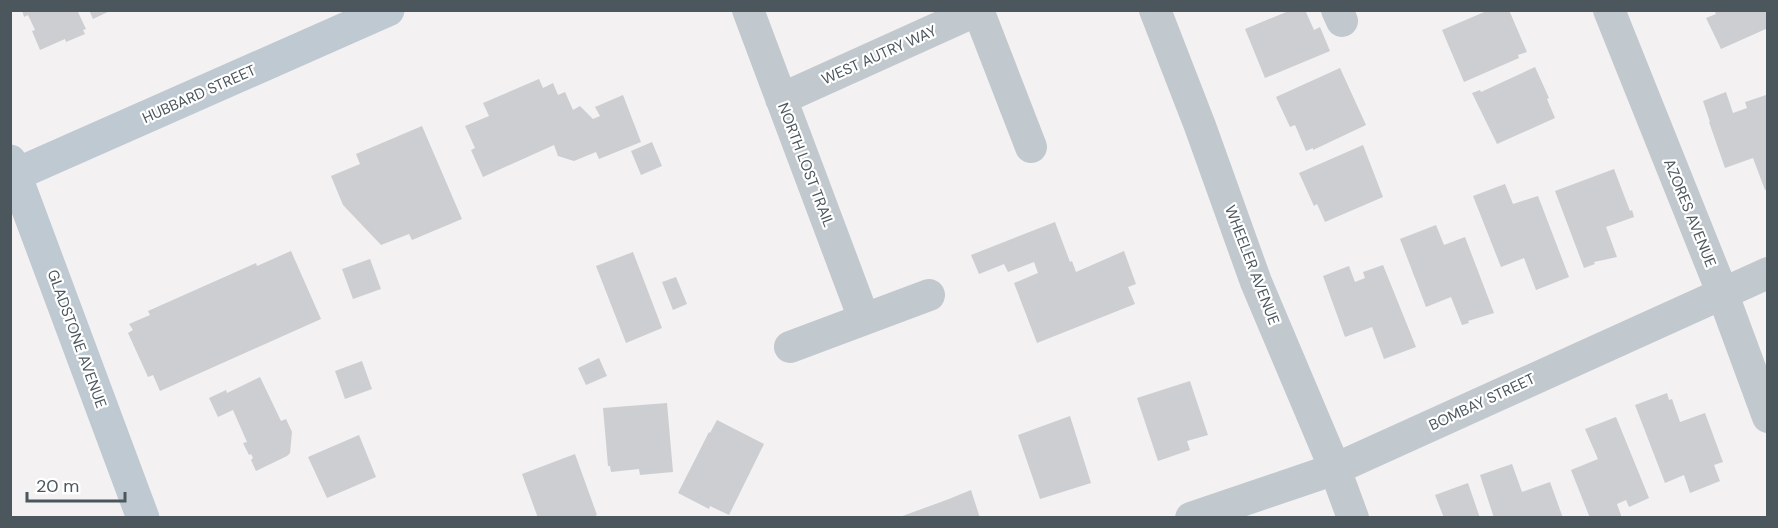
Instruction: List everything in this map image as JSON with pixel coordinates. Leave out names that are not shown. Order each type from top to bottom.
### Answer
[{"type":"main road","name":"HUBBARD STREET","points":[[12,171],[388,10]]},
{"type":"main road","name":"GLADSTONE AVENUE","points":[[12,171],[143,518]]},
{"type":"street","name":"NORTH LOST TRAIL","points":[[748,10],[864,319]]},
{"type":"street","name":"WEST AUTRY WAY","points":[[781,99],[978,10]]},
{"type":"street","points":[[978,10],[1030,147]]},
{"type":"street","name":"WHEELER AVENUE","points":[[1155,10],[1200,126],[1256,282],[1335,469],[1353,518]]},
{"type":"street","name":"AZORES AVENUE","points":[[1609,10],[1722,292],[1767,417]]},
{"type":"street","name":"BOMBAY STREET","points":[[1191,518],[1335,469],[1767,273]]},
{"type":"street","points":[[790,347],[929,295]]},
{"type":"building","points":[[22,10],[83,10],[78,12],[86,29],[83,30],[85,34],[66,42],[65,39],[40,50],[32,31],[35,30],[28,15],[24,17]]},
{"type":"building","points":[[89,10],[112,10],[93,19]]},
{"type":"building","points":[[1291,10],[1305,10],[1314,30],[1320,27],[1330,51],[1265,78],[1245,29]]},
{"type":"building","points":[[1489,10],[1509,10],[1527,52],[1518,55],[1519,58],[1464,82],[1442,30]]},
{"type":"building","points":[[1714,10],[1768,10],[1768,28],[1721,49],[1706,18],[1716,14]]},
{"type":"building","points":[[1535,67],[1555,118],[1497,144],[1472,93],[1480,90],[1481,92]]},
{"type":"building","points":[[1340,68],[1366,125],[1313,150],[1313,148],[1306,151],[1295,125],[1290,127],[1276,97]]},
{"type":"building","points":[[539,79],[543,88],[553,83],[558,95],[565,92],[573,110],[580,106],[593,119],[600,116],[595,107],[623,95],[641,142],[599,159],[596,152],[574,161],[558,156],[554,145],[483,177],[471,150],[475,148],[465,126],[489,116],[483,103]]},
{"type":"building","points":[[1726,92],[1733,113],[1747,108],[1745,102],[1766,95],[1768,100],[1768,189],[1765,190],[1753,158],[1725,168],[1703,101]]},
{"type":"building","points":[[422,126],[462,219],[412,240],[409,234],[381,245],[343,205],[331,176],[360,164],[356,154]]},
{"type":"building","points":[[652,142],[662,166],[641,175],[631,151]]},
{"type":"building","points":[[1363,145],[1383,197],[1325,222],[1317,204],[1314,206],[1299,173]]},
{"type":"building","points":[[1614,169],[1634,217],[1606,227],[1617,257],[1594,262],[1595,264],[1584,268],[1555,191]]},
{"type":"building","points":[[1505,184],[1513,204],[1538,196],[1569,277],[1536,290],[1524,258],[1501,267],[1473,196]]},
{"type":"building","points":[[1055,222],[1076,272],[1124,251],[1136,284],[1128,287],[1135,304],[1037,343],[1014,283],[1038,273],[1034,262],[1008,272],[1004,264],[979,274],[971,255]]},
{"type":"building","points":[[1436,225],[1444,245],[1465,237],[1494,313],[1462,325],[1451,297],[1426,307],[1400,239]]},
{"type":"building","points":[[291,251],[321,319],[160,391],[153,375],[148,377],[128,333],[133,330],[129,324],[150,315],[148,311],[256,263],[257,266]]},
{"type":"building","points":[[633,252],[662,328],[626,343],[596,266]]},
{"type":"building","points":[[370,259],[381,289],[353,299],[342,269]]},
{"type":"building","points":[[1383,265],[1416,347],[1384,359],[1372,327],[1345,337],[1323,276],[1349,266],[1355,282],[1365,278],[1363,272]]},
{"type":"building","points":[[676,277],[687,304],[673,310],[662,282]]},
{"type":"building","points":[[599,358],[607,376],[586,385],[578,368]]},
{"type":"building","points":[[362,361],[372,389],[345,399],[335,371]]},
{"type":"building","points":[[260,377],[281,421],[286,419],[292,432],[290,453],[256,471],[251,460],[253,458],[243,443],[247,442],[233,410],[218,417],[209,398],[226,390],[227,393]]},
{"type":"building","points":[[1190,381],[1208,435],[1187,441],[1190,450],[1158,461],[1137,398]]},
{"type":"building","points":[[1667,393],[1669,400],[1672,399],[1680,422],[1705,413],[1723,462],[1714,465],[1720,481],[1690,493],[1684,475],[1665,483],[1635,405]]},
{"type":"building","points":[[667,403],[673,472],[640,475],[639,469],[611,472],[608,466],[603,408]]},
{"type":"building","points":[[1070,416],[1091,483],[1040,499],[1018,435]]},
{"type":"building","points":[[1616,417],[1649,498],[1629,507],[1626,500],[1617,504],[1622,518],[1590,518],[1571,470],[1598,459],[1585,429]]},
{"type":"building","points":[[717,420],[764,444],[729,515],[710,506],[709,509],[678,493]]},
{"type":"building","points":[[359,435],[376,477],[327,498],[308,457]]},
{"type":"building","points":[[575,454],[597,515],[591,518],[538,518],[522,474]]},
{"type":"building","points":[[1512,464],[1522,492],[1550,482],[1563,518],[1494,518],[1480,475]]},
{"type":"building","points":[[1468,483],[1480,518],[1444,518],[1435,495]]},
{"type":"building","points":[[971,490],[980,518],[897,518],[949,499]]}]
